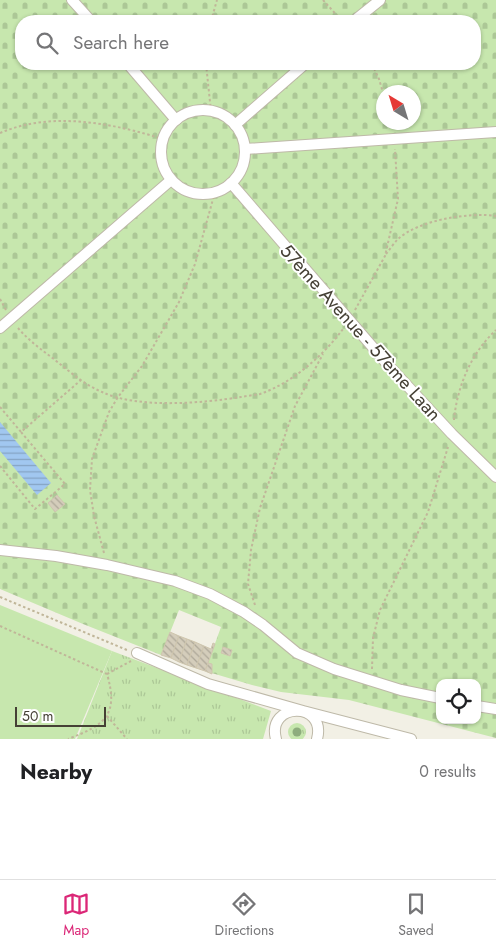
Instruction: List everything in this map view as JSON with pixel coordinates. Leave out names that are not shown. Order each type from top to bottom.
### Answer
[{"type":"street","points":[[72,0],[86,15]]},
{"type":"street","points":[[361,15],[380,0]]},
{"type":"street","points":[[133,70],[176,120]]},
{"type":"street","points":[[235,124],[298,70]]},
{"type":"street","points":[[198,110],[210,111],[224,115],[235,124],[244,140],[244,160],[241,171],[226,188],[215,192],[195,194],[182,189],[171,180],[164,167],[161,153],[163,139],[168,128],[187,113],[198,110]]},
{"type":"street","points":[[245,149],[496,132]]},
{"type":"street","points":[[0,328],[171,180]]},
{"type":"street","name":"57ème Avenue - 57ème Laan","points":[[231,183],[389,366],[452,434],[496,477]]},
{"type":"street","points":[[0,550],[56,556],[107,565],[175,581],[210,594],[244,612],[264,625],[297,653],[334,669],[372,682],[436,697]]},
{"type":"street","points":[[137,654],[208,684],[302,711],[412,739]]},
{"type":"street","points":[[481,707],[496,709]]},
{"type":"street","points":[[276,739],[275,729],[280,718],[290,711],[302,711],[313,717],[318,728],[317,739]]},
{"type":"path","points":[[213,15],[217,0]]},
{"type":"path","points":[[323,0],[337,15]]},
{"type":"path","points":[[207,70],[210,111]]},
{"type":"path","points":[[375,70],[381,85]]},
{"type":"path","points":[[0,133],[45,121],[67,121],[113,126],[163,139]]},
{"type":"path","points":[[385,256],[398,199],[395,139]]},
{"type":"path","points":[[107,565],[94,516],[90,490],[92,459],[109,412],[142,366],[179,302],[195,264],[215,192]]},
{"type":"path","points":[[256,608],[248,584],[251,550],[260,508],[295,406],[323,354],[350,320],[385,256],[399,238],[416,227],[438,219],[496,216]]},
{"type":"path","points":[[10,319],[30,342],[81,380],[102,392],[118,398],[142,401],[181,403],[221,400],[260,394],[288,380],[323,354]]},
{"type":"path","points":[[372,682],[372,638],[380,610],[428,512],[452,434],[454,412],[465,373],[486,340],[496,330]]},
{"type":"path","points":[[21,432],[81,380]]},
{"type":"path","points":[[0,407],[65,484],[35,509],[0,466]]},
{"type":"path","points":[[0,597],[137,654],[132,660],[106,674]]},
{"type":"path","points":[[0,626],[106,674],[112,695],[107,716],[93,728],[68,739]]},
{"type":"path","points":[[107,716],[127,739]]},
{"type":"green space","points":[[0,0],[496,0],[496,738],[442,724],[481,724],[481,679],[436,679],[436,722],[349,700],[281,692],[205,671],[221,627],[179,610],[161,655],[0,589]]},
{"type":"green space","points":[[0,605],[112,651],[75,739],[0,739]]},
{"type":"green space","points":[[112,651],[271,711],[263,739],[77,739]]},
{"type":"green space","points":[[297,723],[305,729],[305,735],[302,739],[292,739],[288,732],[291,726]]},
{"type":"water","points":[[0,422],[51,483],[37,495],[0,451]]},
{"type":"building","points":[[57,495],[65,504],[55,512],[48,503]]},
{"type":"building","points":[[170,632],[179,636],[171,658],[161,655]]},
{"type":"building","points":[[179,636],[187,639],[179,662],[171,658]]},
{"type":"building","points":[[187,639],[195,642],[187,665],[179,662]]},
{"type":"building","points":[[195,642],[204,646],[196,668],[187,665]]},
{"type":"building","points":[[213,643],[215,644],[205,671],[196,668],[204,646],[211,649]]},
{"type":"building","points":[[223,647],[232,650],[230,656],[221,653]]},
{"type":"building","points":[[208,663],[212,664],[212,674],[205,671]]}]
